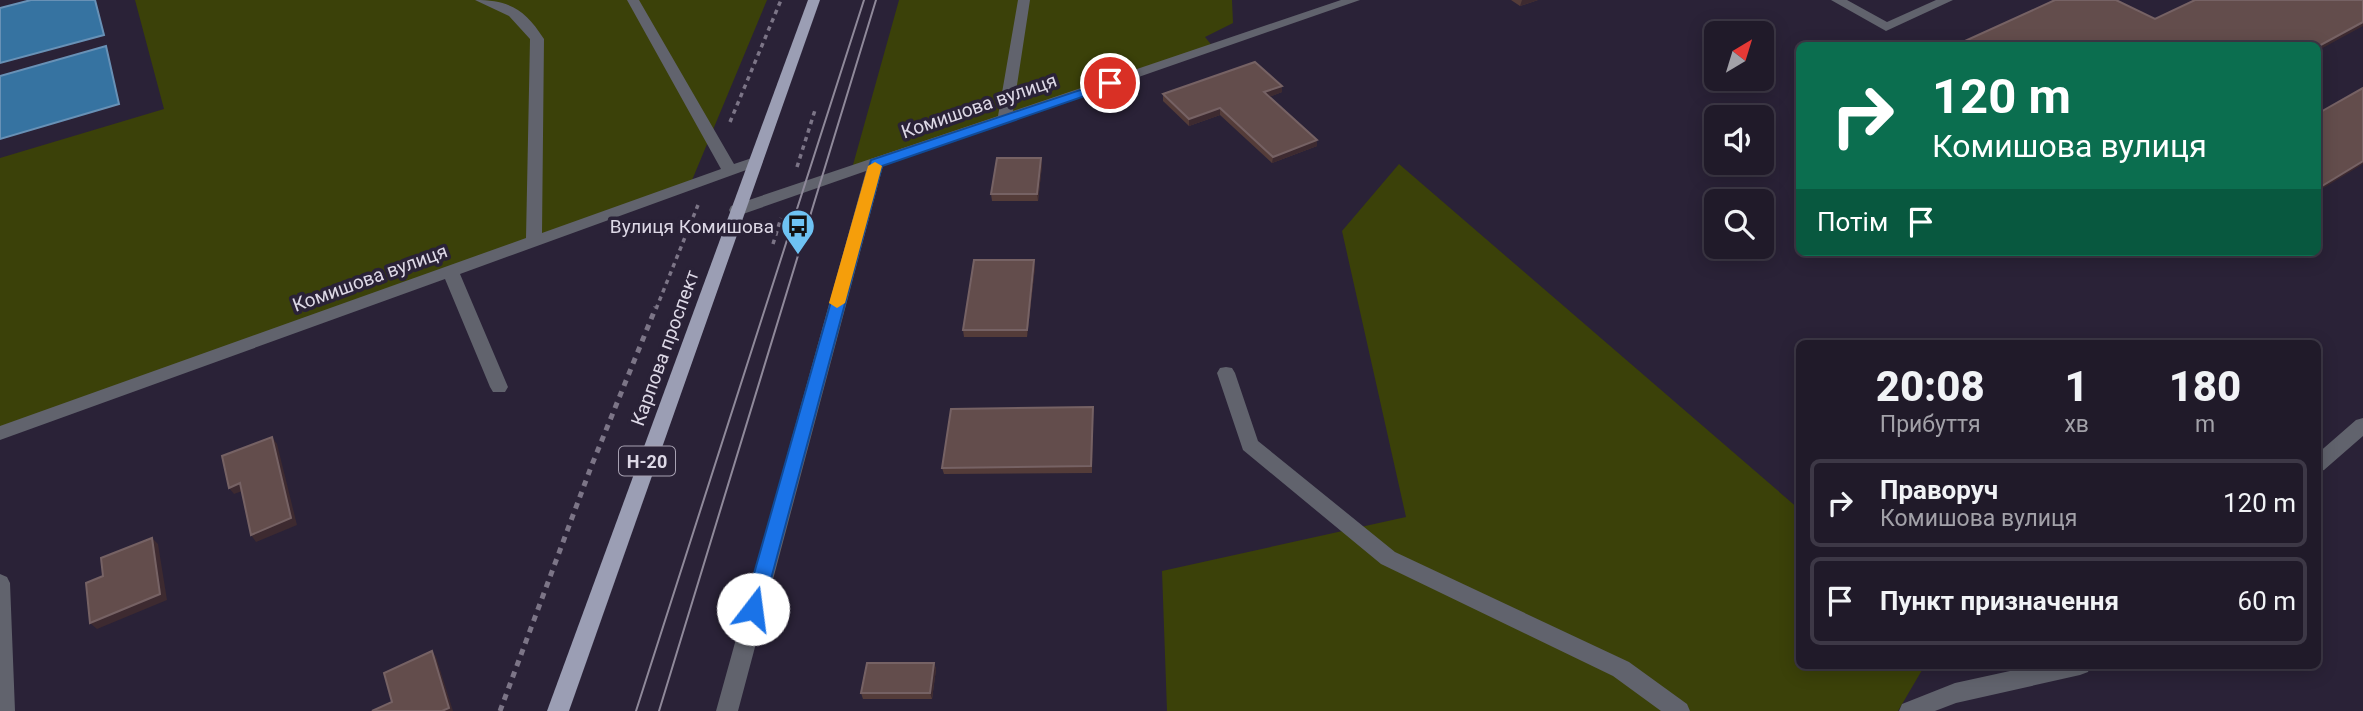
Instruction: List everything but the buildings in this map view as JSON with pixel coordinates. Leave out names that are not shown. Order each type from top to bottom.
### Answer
[{"type":"main road","name":"Карпова проспект","points":[[558,711],[814,0]]},
{"type":"street","points":[[481,0],[511,10],[528,23],[537,39],[534,241]]},
{"type":"street","points":[[633,0],[730,171]]},
{"type":"street","points":[[1005,119],[1024,0]]},
{"type":"street","name":"Комишова вулиця","points":[[737,210],[1354,0]]},
{"type":"street","points":[[1837,0],[1886,27],[1947,0]]},
{"type":"street","name":"Комишова вулиця","points":[[0,433],[755,162]]},
{"type":"street","points":[[727,711],[876,163]]},
{"type":"street","points":[[450,271],[499,387]]},
{"type":"street","points":[[1226,373],[1250,444],[1388,558],[1621,670],[1679,711]]},
{"type":"street","points":[[2321,462],[2363,425]]},
{"type":"street","points":[[0,583],[4,711]]},
{"type":"street","points":[[1910,711],[1955,693],[2062,669]]},
{"type":"path","points":[[719,151],[781,0]]},
{"type":"path","points":[[794,178],[816,107]]},
{"type":"path","points":[[500,711],[591,467],[708,179]]},
{"type":"green space","points":[[135,0],[767,0],[690,185],[0,433],[0,158],[164,109]]},
{"type":"green space","points":[[899,0],[1232,0],[1233,23],[1205,37],[1214,48],[851,172]]},
{"type":"green space","points":[[1399,164],[1796,506],[1796,669],[1923,669],[1898,711],[1167,711],[1162,571],[1406,517],[1342,231]]},
{"type":"water","points":[[31,0],[95,0],[104,35],[0,63],[0,8]]},
{"type":"water","points":[[106,46],[119,104],[0,139],[0,76]]},
{"type":"tram line","points":[[636,711],[864,0]]},
{"type":"tram line","points":[[659,711],[876,0]]},
{"type":"slow traffic","points":[[837,303],[875,166]]},
{"type":"place","name":"Вулиця Комишова","points":[[798,256]]},
{"type":"route","points":[[753,609],[876,163],[1110,83]]}]
